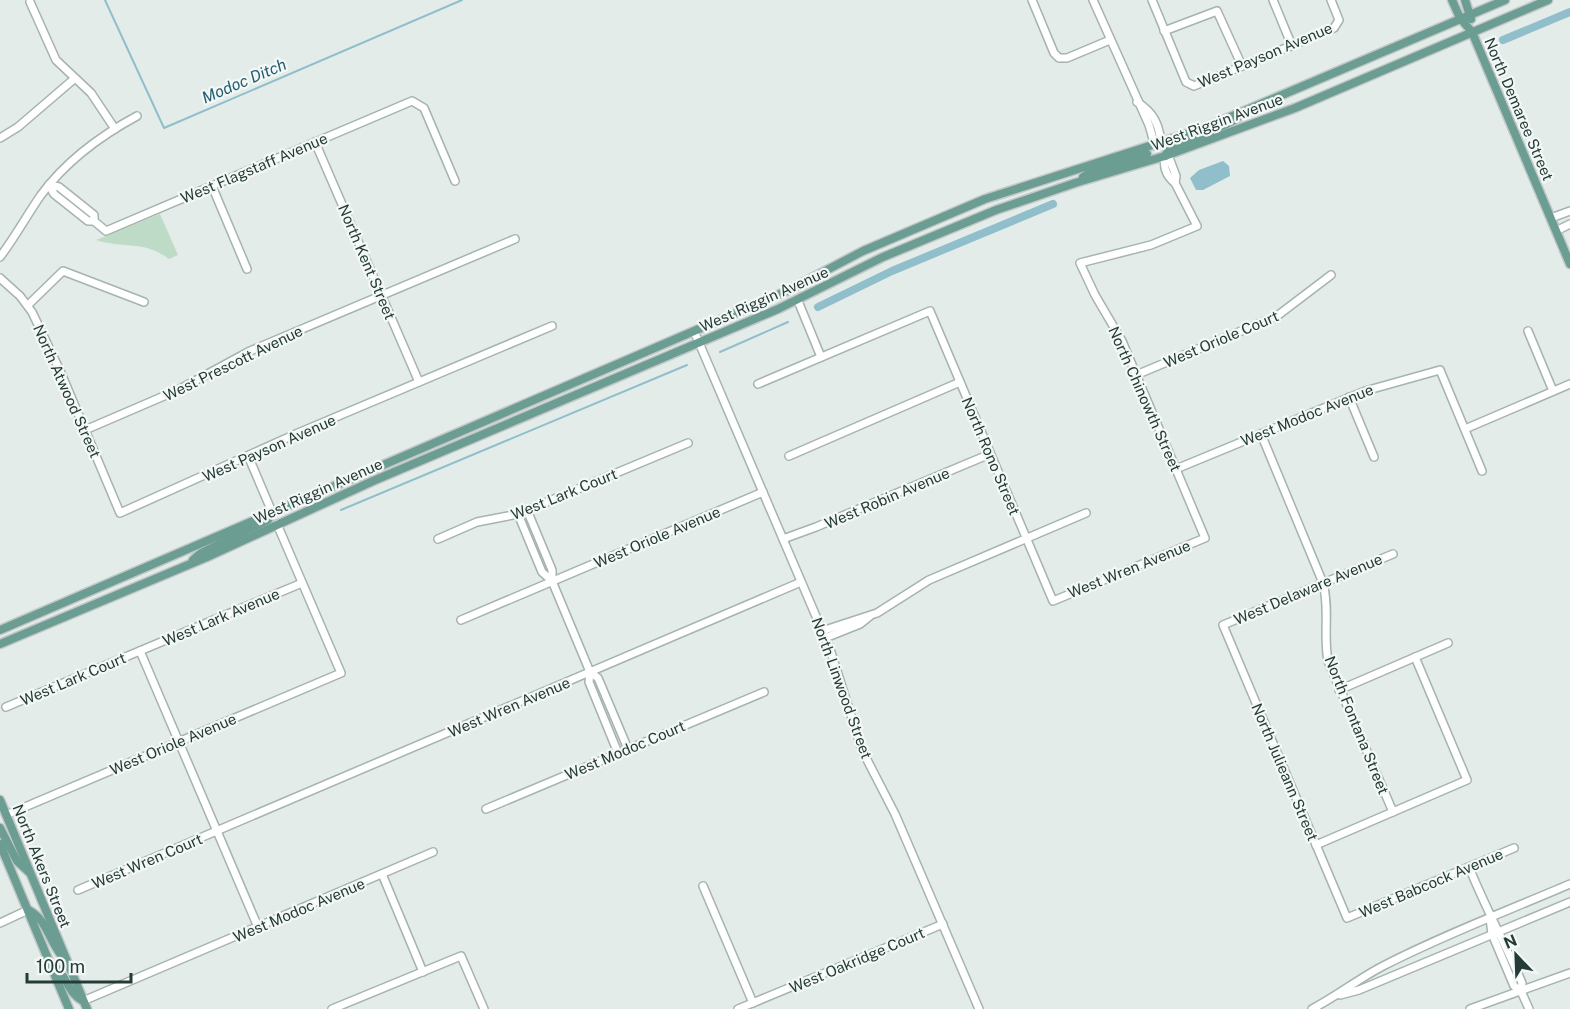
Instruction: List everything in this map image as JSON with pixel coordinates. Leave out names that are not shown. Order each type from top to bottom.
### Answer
[{"type":"main road","name":"North Demaree Street","points":[[1452,0],[1460,18],[1472,32],[1570,264]]},
{"type":"main road","name":"North Demaree Street","points":[[1465,0],[1471,14],[1472,32]]},
{"type":"main road","name":"West Riggin Avenue","points":[[0,630],[787,291],[863,251],[985,199],[1080,167],[1158,145],[1243,112],[1505,0]]},
{"type":"main road","name":"West Riggin Avenue","points":[[0,644],[185,566],[373,481],[798,301],[888,255],[996,210],[1075,183],[1167,156],[1301,106],[1548,0]]},
{"type":"main road","points":[[1167,156],[1172,147],[1228,125],[1243,112]]},
{"type":"main road","points":[[1075,183],[1092,171],[1157,149],[1158,145]]},
{"type":"main road","points":[[278,525],[285,513],[350,483],[358,475]]},
{"type":"main road","points":[[185,566],[201,553],[268,520],[272,512]]},
{"type":"main road","name":"North Akers Street","points":[[0,800],[85,1005]]},
{"type":"main road","points":[[0,828],[17,861],[29,872]]},
{"type":"main road","name":"North Akers Street","points":[[0,844],[68,1009]]},
{"type":"main road","points":[[28,910],[40,917],[54,947],[68,964]]},
{"type":"main road","points":[[50,963],[59,968],[70,992],[85,1005]]},
{"type":"street","points":[[1032,0],[1054,53],[1059,58],[1067,58],[1110,40]]},
{"type":"street","points":[[1093,0],[1137,102],[1149,117],[1158,145]]},
{"type":"street","points":[[1152,0],[1164,31],[1217,11],[1242,66]]},
{"type":"street","points":[[1273,0],[1292,46]]},
{"type":"street","name":"West Payson Avenue","points":[[1164,31],[1186,81],[1191,85],[1334,28],[1338,23],[1331,0]]},
{"type":"street","points":[[30,2],[53,55],[74,79],[91,93],[115,129]]},
{"type":"street","points":[[0,138],[18,127],[74,79]]},
{"type":"street","name":"West Flagstaff Avenue","points":[[49,185],[62,189],[94,215],[94,221],[106,231],[408,103],[417,102],[424,108],[455,181]]},
{"type":"street","points":[[0,257],[49,185],[81,153],[137,116]]},
{"type":"street","name":"North Kent Street","points":[[315,142],[419,382]]},
{"type":"street","name":"North Chinowth Street","points":[[1167,156],[1164,164],[1169,178],[1175,183],[1197,226],[1151,245],[1080,263],[1119,335],[1205,538]]},
{"type":"street","points":[[212,186],[247,269]]},
{"type":"street","points":[[1551,218],[1570,211]]},
{"type":"street","points":[[1556,231],[1570,224]]},
{"type":"street","name":"West Prescott Avenue","points":[[86,430],[178,390],[250,351],[515,239]]},
{"type":"street","points":[[28,305],[63,271],[144,302]]},
{"type":"street","name":"West Oriole Court","points":[[1136,375],[1277,316],[1331,275]]},
{"type":"street","name":"North Atwood Street","points":[[0,278],[28,305],[86,430],[120,513]]},
{"type":"street","points":[[758,384],[821,357],[798,301]]},
{"type":"street","name":"North Rono Street","points":[[821,357],[930,311],[1053,601]]},
{"type":"street","name":"West Payson Avenue","points":[[120,513],[249,458],[298,433],[552,326]]},
{"type":"street","name":"North Linwood Street","points":[[694,331],[824,635],[839,673],[862,750],[895,814],[979,1009]]},
{"type":"street","points":[[1528,331],[1553,391]]},
{"type":"street","name":"West Modoc Avenue","points":[[1176,469],[1349,397],[1390,382],[1440,370],[1465,429]]},
{"type":"street","points":[[789,456],[960,382]]},
{"type":"street","points":[[1482,471],[1465,429],[1570,384]]},
{"type":"street","points":[[1349,397],[1374,457]]},
{"type":"street","name":"North Fontana Street","points":[[1261,434],[1323,583],[1327,607],[1326,650],[1340,690],[1393,812]]},
{"type":"street","name":"West Lark Court","points":[[438,539],[477,522],[518,514],[688,443]]},
{"type":"street","name":"West Robin Avenue","points":[[783,539],[816,528],[990,454]]},
{"type":"street","points":[[249,458],[272,512]]},
{"type":"street","name":"West Oriole Avenue","points":[[552,581],[763,492]]},
{"type":"street","points":[[527,510],[552,570],[552,581],[590,672],[589,682],[618,753]]},
{"type":"street","points":[[824,635],[860,624],[922,583],[1086,513]]},
{"type":"street","points":[[518,514],[542,572],[552,581]]},
{"type":"street","points":[[278,525],[302,583]]},
{"type":"street","name":"West Wren Avenue","points":[[1053,601],[1205,538]]},
{"type":"street","name":"West Delaware Avenue","points":[[1223,625],[1393,554]]},
{"type":"street","points":[[461,620],[552,581]]},
{"type":"street","name":"West Wren Avenue","points":[[217,831],[801,582]]},
{"type":"street","name":"West Oriole Avenue","points":[[6,814],[341,673],[302,583]]},
{"type":"street","name":"West Lark Avenue","points":[[140,651],[302,583]]},
{"type":"street","name":"North Julieann Street","points":[[1223,625],[1347,918]]},
{"type":"street","points":[[1340,690],[1448,643]]},
{"type":"street","points":[[140,651],[258,927]]},
{"type":"street","name":"West Lark Court","points":[[6,707],[140,651]]},
{"type":"street","points":[[1316,845],[1467,780],[1415,657]]},
{"type":"street","points":[[590,672],[598,678],[628,749]]},
{"type":"street","name":"West Modoc Court","points":[[486,809],[764,692]]},
{"type":"street","name":"West Wren Court","points":[[78,890],[217,831]]},
{"type":"street","name":"West Babcock Avenue","points":[[1347,918],[1514,848]]},
{"type":"street","points":[[423,972],[382,874],[433,852]]},
{"type":"street","points":[[1469,867],[1490,918],[1500,931],[1522,983],[1521,992]]},
{"type":"street","name":"West Modoc Avenue","points":[[85,1005],[382,874]]},
{"type":"street","points":[[1312,1009],[1384,965],[1570,885]]},
{"type":"street","points":[[703,886],[753,1003]]},
{"type":"street","points":[[1337,995],[1359,990],[1570,902]]},
{"type":"street","points":[[0,923],[28,910]]},
{"type":"street","points":[[1490,918],[1492,934],[1514,986],[1521,992],[1529,1009]]},
{"type":"street","name":"West Oakridge Court","points":[[738,1009],[943,924]]},
{"type":"street","points":[[332,1009],[462,956],[484,1009]]},
{"type":"street","points":[[1470,1009],[1570,973]]},
{"type":"green space","points":[[160,214],[178,255],[169,259],[151,249],[96,240]]},
{"type":"water","points":[[1223,161],[1229,166],[1230,176],[1203,190],[1196,190],[1190,178],[1199,170]]},
{"type":"waterway","name":"Modoc Ditch","points":[[105,0],[164,128],[462,0]]},
{"type":"waterway","points":[[1503,40],[1570,12]]},
{"type":"waterway","points":[[818,307],[892,271],[1053,204]]},
{"type":"waterway","points":[[720,352],[788,322]]},
{"type":"waterway","points":[[341,510],[687,365]]}]
